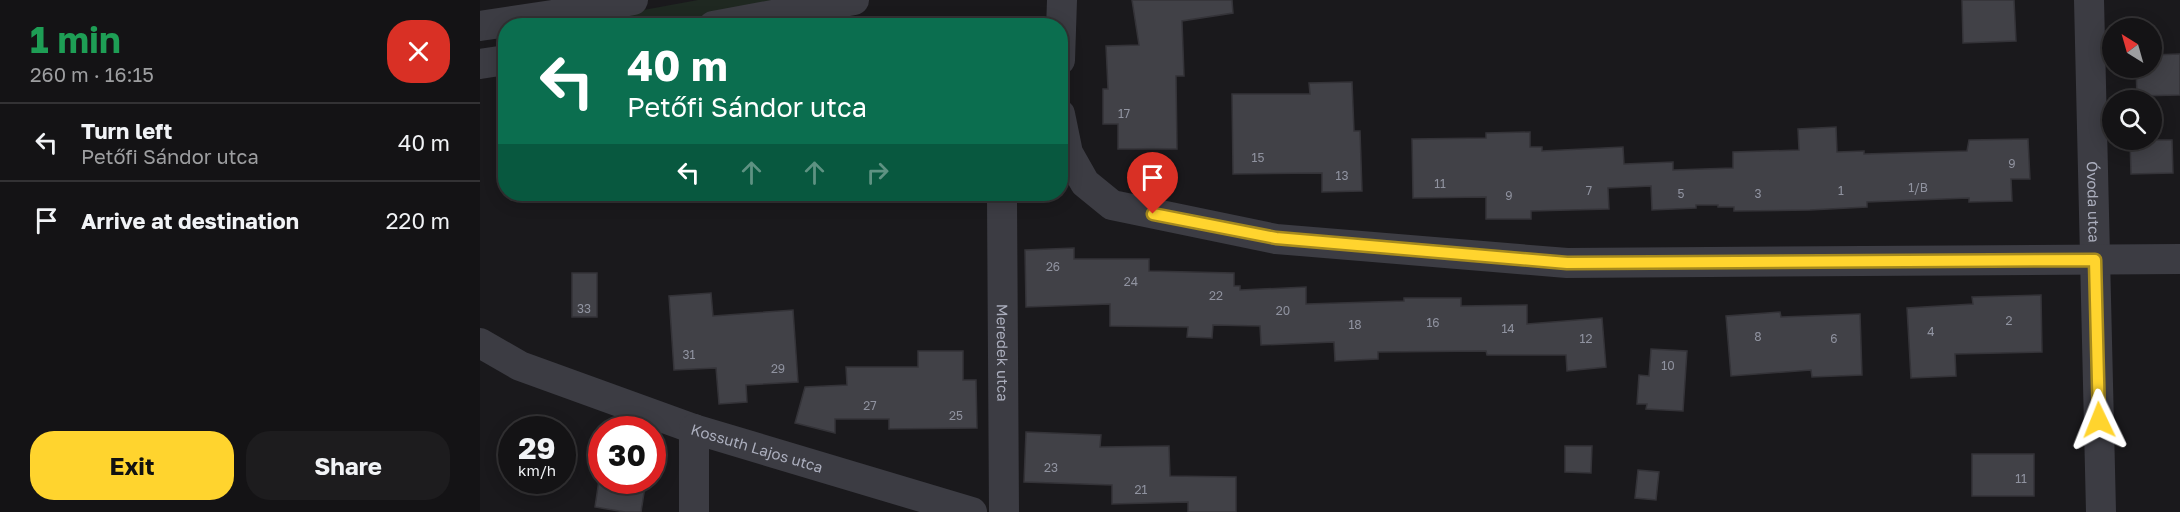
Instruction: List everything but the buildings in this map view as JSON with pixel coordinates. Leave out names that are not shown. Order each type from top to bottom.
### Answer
[{"type":"street","points":[[533,18],[633,0]]},
{"type":"street","points":[[756,18],[854,0]]},
{"type":"street","points":[[1062,0],[1062,18]]},
{"type":"street","name":"Óvoda utca","points":[[2089,0],[2101,512]]},
{"type":"street","points":[[480,26],[498,23]]},
{"type":"street","points":[[480,64],[498,61]]},
{"type":"street","points":[[1068,153],[1085,183],[1112,205],[1276,238],[1567,263],[2180,260]]},
{"type":"street","name":"Meredek utca","points":[[1002,201],[1004,512]]},
{"type":"street","name":"Kossuth Lajos utca","points":[[480,343],[520,366],[694,429],[972,512]]},
{"type":"street","points":[[694,429],[694,512]]},
{"type":"shaded area","points":[[698,0],[794,0],[703,18],[600,18]]},
{"type":"route","points":[[1153,214],[1276,238],[1567,263],[2095,260],[2099,420]]}]
